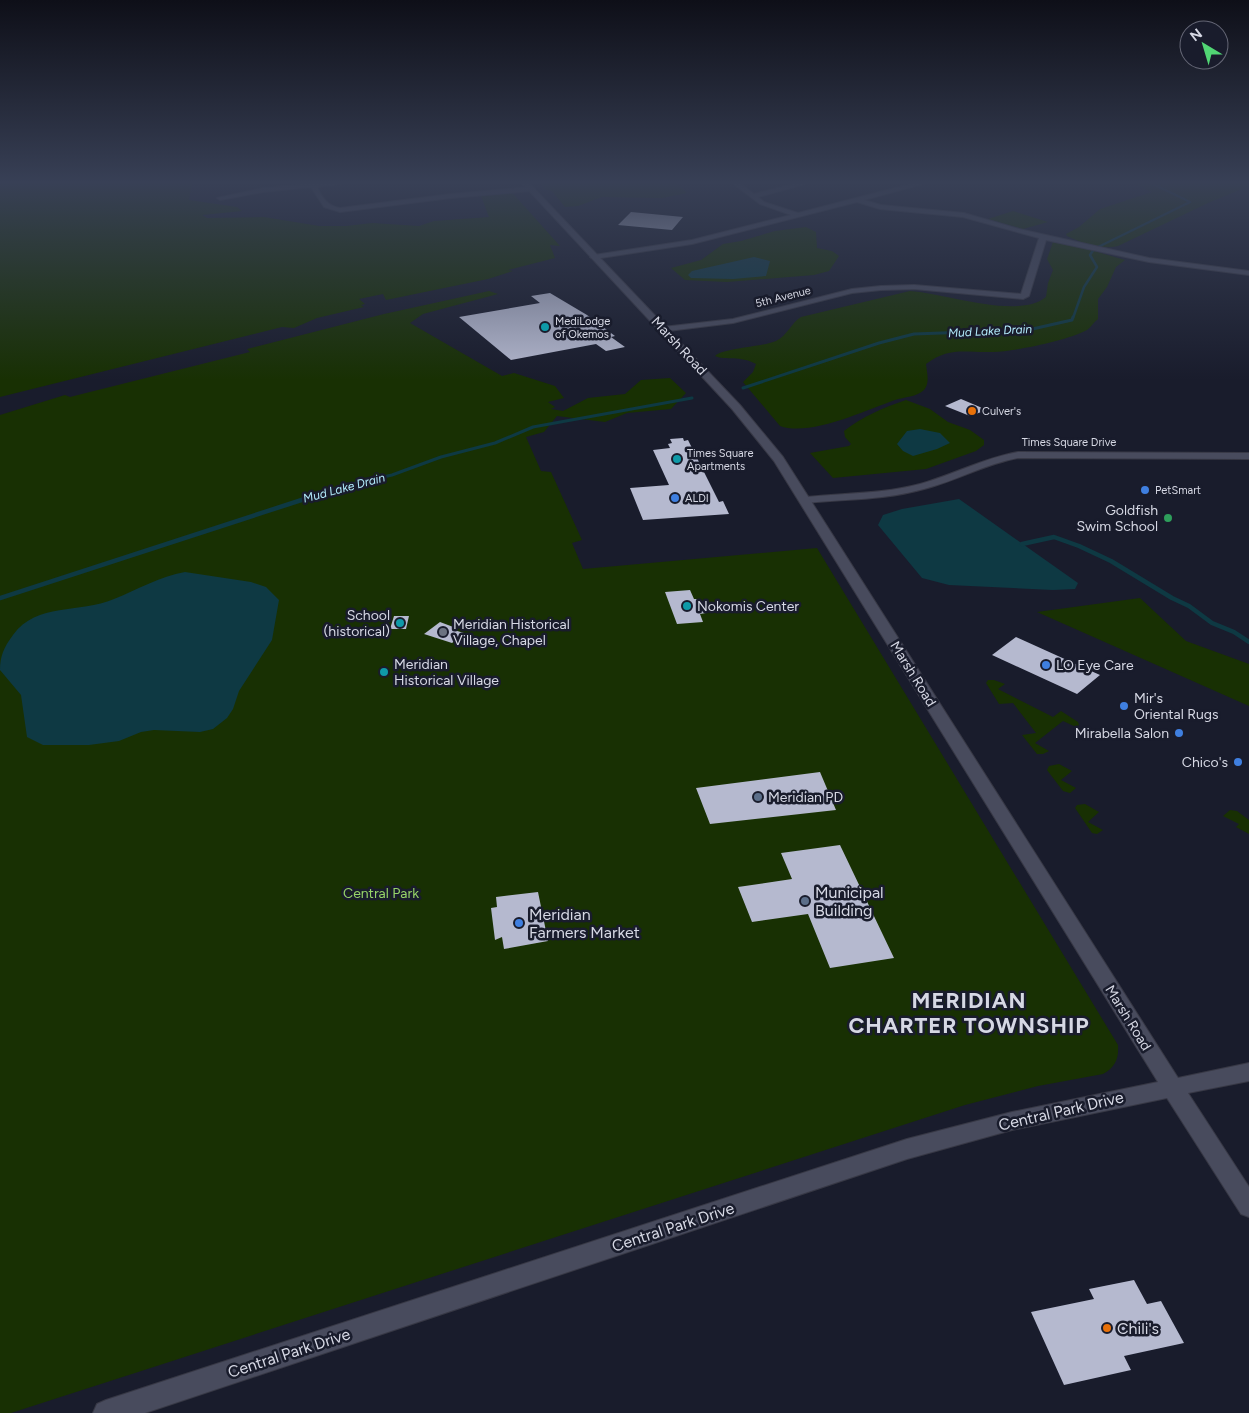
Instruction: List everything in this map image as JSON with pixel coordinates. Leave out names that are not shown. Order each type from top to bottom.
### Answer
[{"type":"main road","name":"Marsh Road","points":[[585,248],[756,430],[780,459],[1249,1208]]},
{"type":"main road","name":"Central Park Drive","points":[[106,1413],[907,1149],[1012,1121],[1172,1086],[1249,1072]]},
{"type":"street","points":[[594,257],[658,248]]},
{"type":"street","name":"5th Avenue","points":[[663,330],[733,321],[852,291],[876,288],[926,288],[1023,297],[1031,279],[1040,248]]},
{"type":"street","points":[[1094,248],[1182,265],[1249,273]]},
{"type":"street","name":"Times Square Drive","points":[[806,500],[921,487],[987,461],[1018,455],[1249,456]]},
{"type":"green space","points":[[0,248],[551,248],[555,258],[508,270],[513,271],[488,279],[386,300],[383,294],[359,299],[365,304],[361,305],[364,307],[317,318],[294,328],[282,327],[0,397]]},
{"type":"green space","points":[[718,248],[817,248],[832,251],[839,256],[829,271],[814,275],[727,282],[685,280],[671,268],[701,260]]},
{"type":"green space","points":[[1051,248],[1084,248],[1125,260],[1116,267],[1107,287],[1098,299],[1098,319],[1087,330],[1067,338],[1027,348],[993,352],[958,352],[943,355],[926,364],[927,384],[921,392],[838,421],[807,428],[780,426],[743,382],[753,372],[756,364],[750,361],[715,356],[726,351],[776,341],[801,317],[910,291],[1000,306],[1018,306],[1034,303],[1046,297],[1048,283],[1053,270],[1047,259]]},
{"type":"green space","name":"Central Park","points":[[489,291],[498,294],[423,314],[410,323],[502,376],[514,373],[555,386],[564,398],[548,402],[555,407],[551,409],[563,411],[588,398],[625,394],[641,380],[670,378],[686,393],[671,409],[627,413],[605,422],[557,416],[544,432],[526,437],[541,471],[551,472],[582,540],[572,543],[583,569],[817,548],[1118,1045],[1118,1054],[1115,1062],[1103,1074],[1038,1086],[965,1105],[11,1413],[0,1413],[0,415],[65,395],[70,397],[250,352],[247,349],[384,314]]},
{"type":"green space","points":[[906,400],[930,409],[948,422],[970,430],[984,440],[984,445],[976,451],[926,469],[833,478],[810,453],[849,446],[851,444],[845,437],[844,431],[874,413]]},
{"type":"green space","points":[[1140,598],[1186,641],[1249,664],[1249,706],[1037,612]]},
{"type":"green space","points":[[988,680],[1005,684],[998,689],[1053,717],[1061,711],[1078,722],[1079,725],[1076,727],[1063,721],[1035,743],[1049,751],[1037,754],[1022,735],[1036,733],[1013,703],[999,704],[986,683]]},
{"type":"green space","points":[[1059,764],[1072,771],[1061,780],[1076,788],[1070,793],[1063,791],[1047,770],[1049,766]]},
{"type":"green space","points":[[1085,804],[1099,812],[1088,822],[1103,830],[1097,834],[1092,833],[1075,808],[1077,805]]},
{"type":"green space","points":[[1230,810],[1237,811],[1249,820],[1249,834],[1236,827],[1239,824],[1223,816]]},
{"type":"shaded area","points":[[754,257],[770,261],[766,276],[733,279],[691,278],[688,275],[692,271]]},
{"type":"shaded area","points":[[920,429],[940,433],[950,443],[913,456],[903,451],[897,444],[907,431]]},
{"type":"shaded area","points":[[959,499],[1078,583],[1075,589],[1053,590],[949,585],[922,578],[878,525],[883,515],[902,509]]},
{"type":"shaded area","points":[[185,572],[251,582],[266,587],[279,600],[272,640],[239,691],[233,709],[227,718],[213,729],[200,732],[154,730],[141,732],[119,741],[89,745],[43,745],[27,737],[21,695],[0,670],[2,656],[13,635],[23,625],[46,613],[101,604],[158,580]]},
{"type":"building","name":"MediLodge of Okemos","points":[[550,293],[587,315],[615,336],[611,337],[625,347],[606,351],[596,344],[511,360],[459,317],[540,303],[531,296]]},
{"type":"building","points":[[961,399],[987,410],[970,416],[945,406]]},
{"type":"building","name":"ALDI","points":[[683,438],[684,441],[688,440],[719,502],[723,501],[729,514],[643,520],[630,488],[669,485],[653,450],[670,448],[668,444],[672,443],[670,439]]},
{"type":"building","name":"Nokomis Center","points":[[690,590],[694,599],[699,599],[706,613],[700,614],[703,622],[677,624],[665,592]]},
{"type":"building","name":"School (historical)","points":[[394,616],[409,616],[406,629],[390,629]]},
{"type":"building","name":"Meridian Historical Village, Chapel","points":[[440,622],[464,633],[452,643],[424,634]]},
{"type":"building","name":"LO Eye Care","points":[[1016,637],[1100,675],[1077,694],[992,655]]},
{"type":"building","points":[[820,772],[836,810],[710,824],[696,788]]},
{"type":"building","name":"Municipal Building","points":[[840,845],[894,958],[830,968],[808,914],[752,922],[738,887],[792,879],[781,853]]},
{"type":"building","name":"Meridian Farmers Market","points":[[538,892],[548,941],[504,949],[502,937],[495,940],[491,908],[497,907],[496,897]]},
{"type":"building","name":"Chili's","points":[[1134,1280],[1147,1304],[1161,1301],[1184,1343],[1124,1356],[1131,1370],[1064,1385],[1031,1312],[1094,1299],[1089,1289]]},
{"type":"waterway","name":"Mud Lake Drain","points":[[1073,318],[1084,287],[1097,267],[1090,255],[1096,248]]},
{"type":"waterway","name":"Mud Lake Drain","points":[[743,388],[879,343],[914,334],[1028,330],[1072,320],[1073,317]]},
{"type":"waterway","name":"Mud Lake Drain","points":[[316,495],[343,486],[392,475],[441,457],[495,443],[533,427],[692,398]]},
{"type":"waterway","name":"Mud Lake Drain","points":[[0,598],[320,494]]},
{"type":"waterway","points":[[1022,544],[1054,537],[1079,546],[1111,561],[1172,598],[1189,606],[1212,623],[1234,632],[1249,642]]},
{"type":"place","name":"MediLodge of Okemos","points":[[545,327]]},
{"type":"place","name":"Culver's","points":[[972,411]]},
{"type":"place","name":"Times Square Apartments","points":[[677,459]]},
{"type":"place","name":"PetSmart","points":[[1145,490]]},
{"type":"place","name":"ALDI","points":[[675,498]]},
{"type":"place","name":"Goldfish Swim School","points":[[1168,518]]},
{"type":"place","name":"Nokomis Center","points":[[687,606]]},
{"type":"place","name":"School (historical)","points":[[400,623]]},
{"type":"place","name":"Meridian Historical Village, Chapel","points":[[443,632]]},
{"type":"place","name":"LO Eye Care","points":[[1046,665]]},
{"type":"place","name":"Meridian Historical Village","points":[[384,672]]},
{"type":"place","name":"Mir's Oriental Rugs","points":[[1124,706]]},
{"type":"place","name":"Mirabella Salon","points":[[1179,733]]},
{"type":"place","name":"Chico's","points":[[1238,762]]},
{"type":"place","name":"Meridian PD","points":[[758,797]]},
{"type":"place","name":"Municipal Building","points":[[805,901]]},
{"type":"place","name":"Meridian Farmers Market","points":[[519,923]]},
{"type":"place","name":"Chili's","points":[[1107,1328]]},
{"type":"district","name":"MERIDIAN CHARTER TOWNSHIP","points":[[969,1012]]}]
